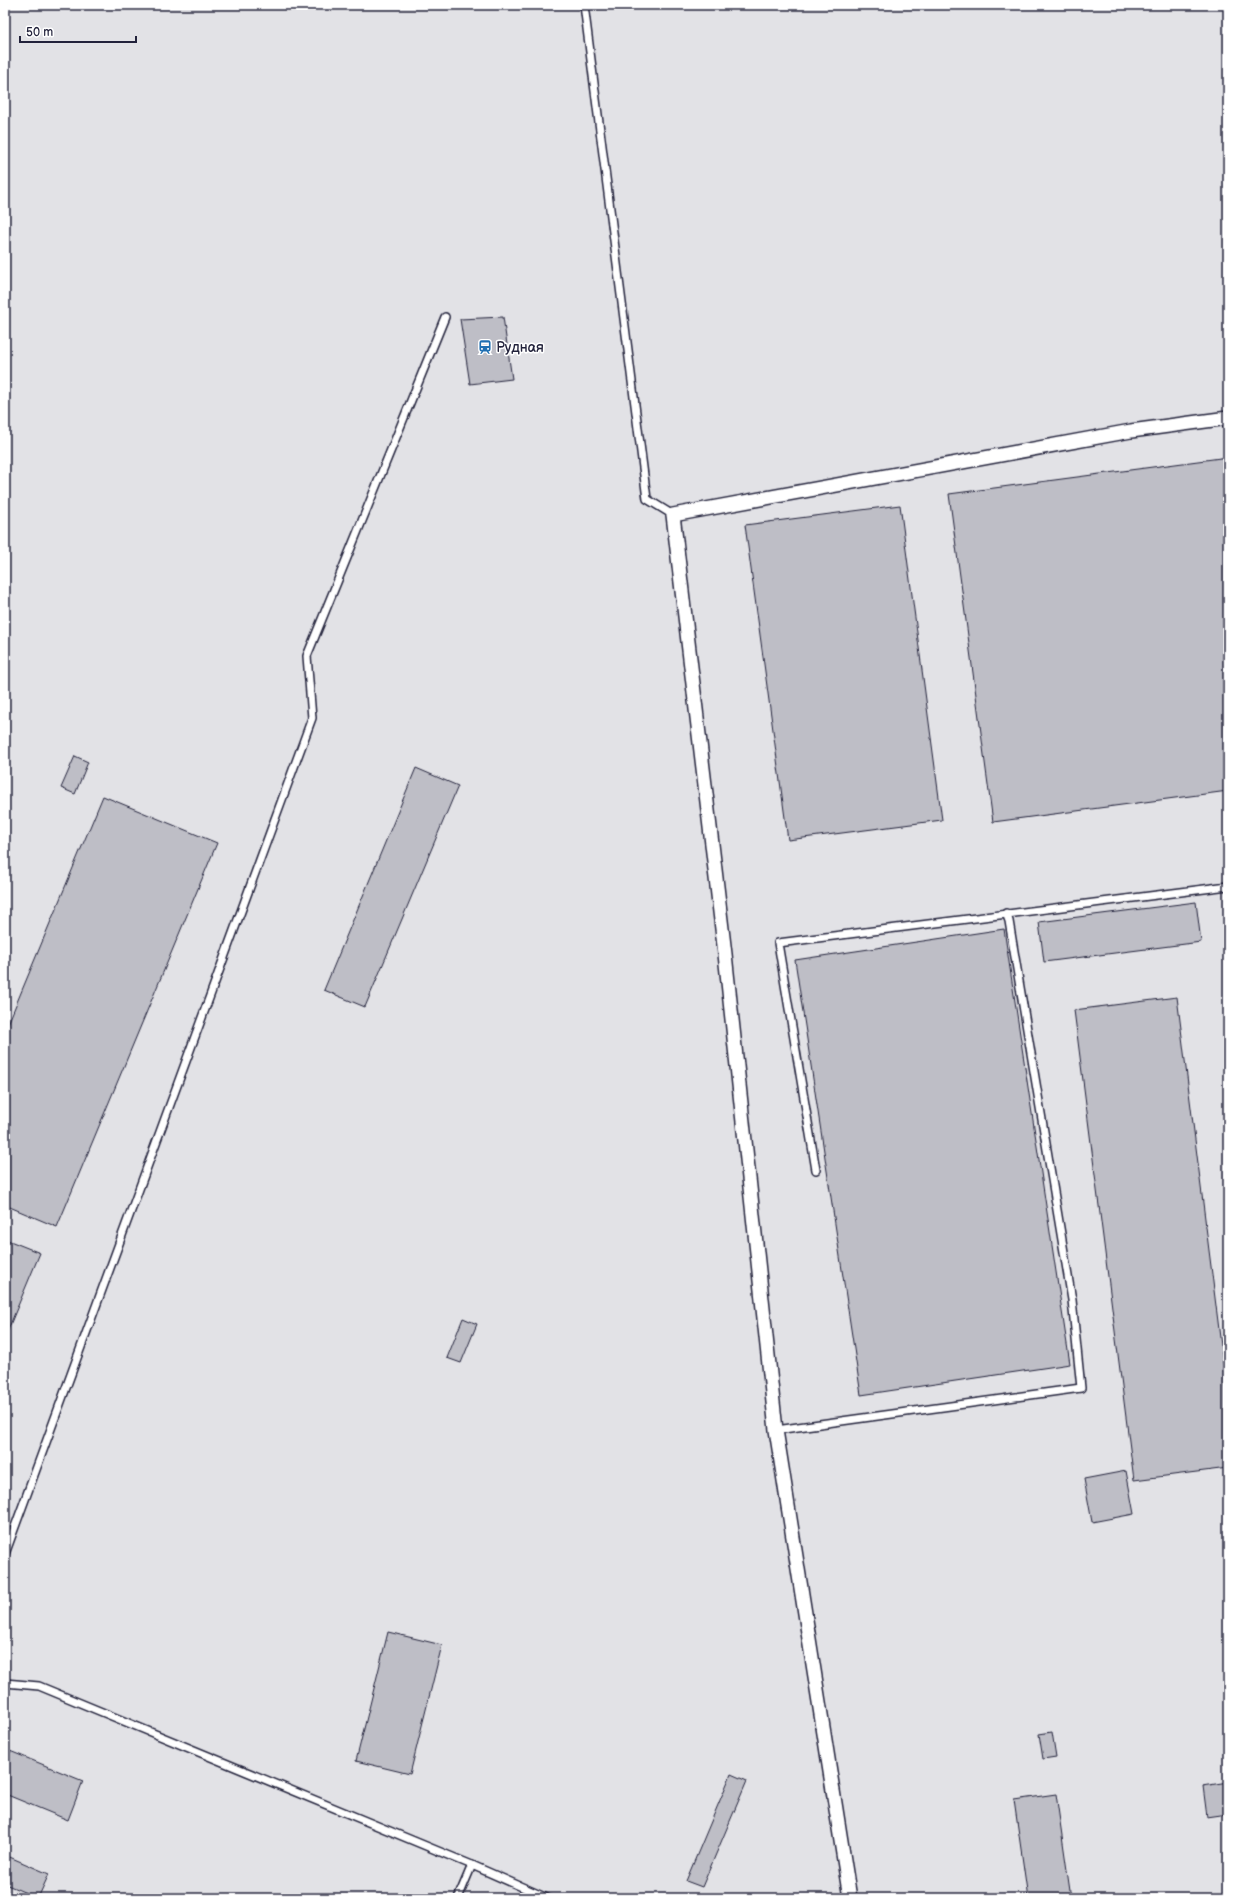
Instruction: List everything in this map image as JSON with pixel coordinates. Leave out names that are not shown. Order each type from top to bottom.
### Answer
[{"type":"street","points":[[850,1898],[776,1430],[726,954],[673,515],[1131,431],[1228,418]]},
{"type":"lane","points":[[584,5],[647,499],[673,515]]},
{"type":"lane","points":[[5,1554],[312,718],[308,656],[445,317]]},
{"type":"lane","points":[[816,1170],[778,943],[1228,886]]},
{"type":"lane","points":[[776,1430],[1081,1388],[1072,1300],[1009,921],[1006,913]]},
{"type":"lane","points":[[5,1683],[39,1686],[472,1865],[547,1898]]},
{"type":"lane","points":[[458,1898],[472,1865]]},
{"type":"shaded area","points":[[5,5],[1228,5],[1228,1898],[5,1898]]},
{"type":"building","points":[[503,317],[512,379],[470,384],[460,319]]},
{"type":"building","points":[[1228,457],[1228,791],[993,822],[949,494]]},
{"type":"building","points":[[900,505],[942,820],[788,840],[745,525]]},
{"type":"building","points":[[75,756],[88,762],[75,794],[61,788]]},
{"type":"building","points":[[416,768],[458,786],[365,1007],[324,990]]},
{"type":"building","points":[[103,796],[217,843],[57,1227],[5,1205],[5,1031]]},
{"type":"building","points":[[1196,902],[1201,942],[1044,962],[1039,922]]},
{"type":"building","points":[[1004,929],[1070,1364],[861,1395],[795,960]]},
{"type":"building","points":[[1177,997],[1228,1401],[1228,1468],[1134,1480],[1074,1010]]},
{"type":"building","points":[[5,1239],[40,1253],[5,1337]]},
{"type":"building","points":[[463,1318],[477,1324],[461,1363],[447,1358]]},
{"type":"building","points":[[1126,1471],[1134,1514],[1092,1522],[1084,1479]]},
{"type":"building","points":[[388,1632],[442,1645],[410,1774],[356,1761]]},
{"type":"building","points":[[1052,1732],[1056,1757],[1043,1759],[1039,1734]]},
{"type":"building","points":[[5,1749],[83,1781],[68,1820],[5,1794]]},
{"type":"building","points":[[731,1774],[747,1781],[702,1887],[686,1881]]},
{"type":"building","points":[[1228,1782],[1228,1814],[1207,1817],[1203,1786]]},
{"type":"building","points":[[1056,1794],[1071,1898],[1028,1898],[1014,1800]]},
{"type":"building","points":[[5,1855],[49,1874],[38,1898],[5,1884]]},
{"type":"place","name":"Рудная","points":[[485,347]]}]
